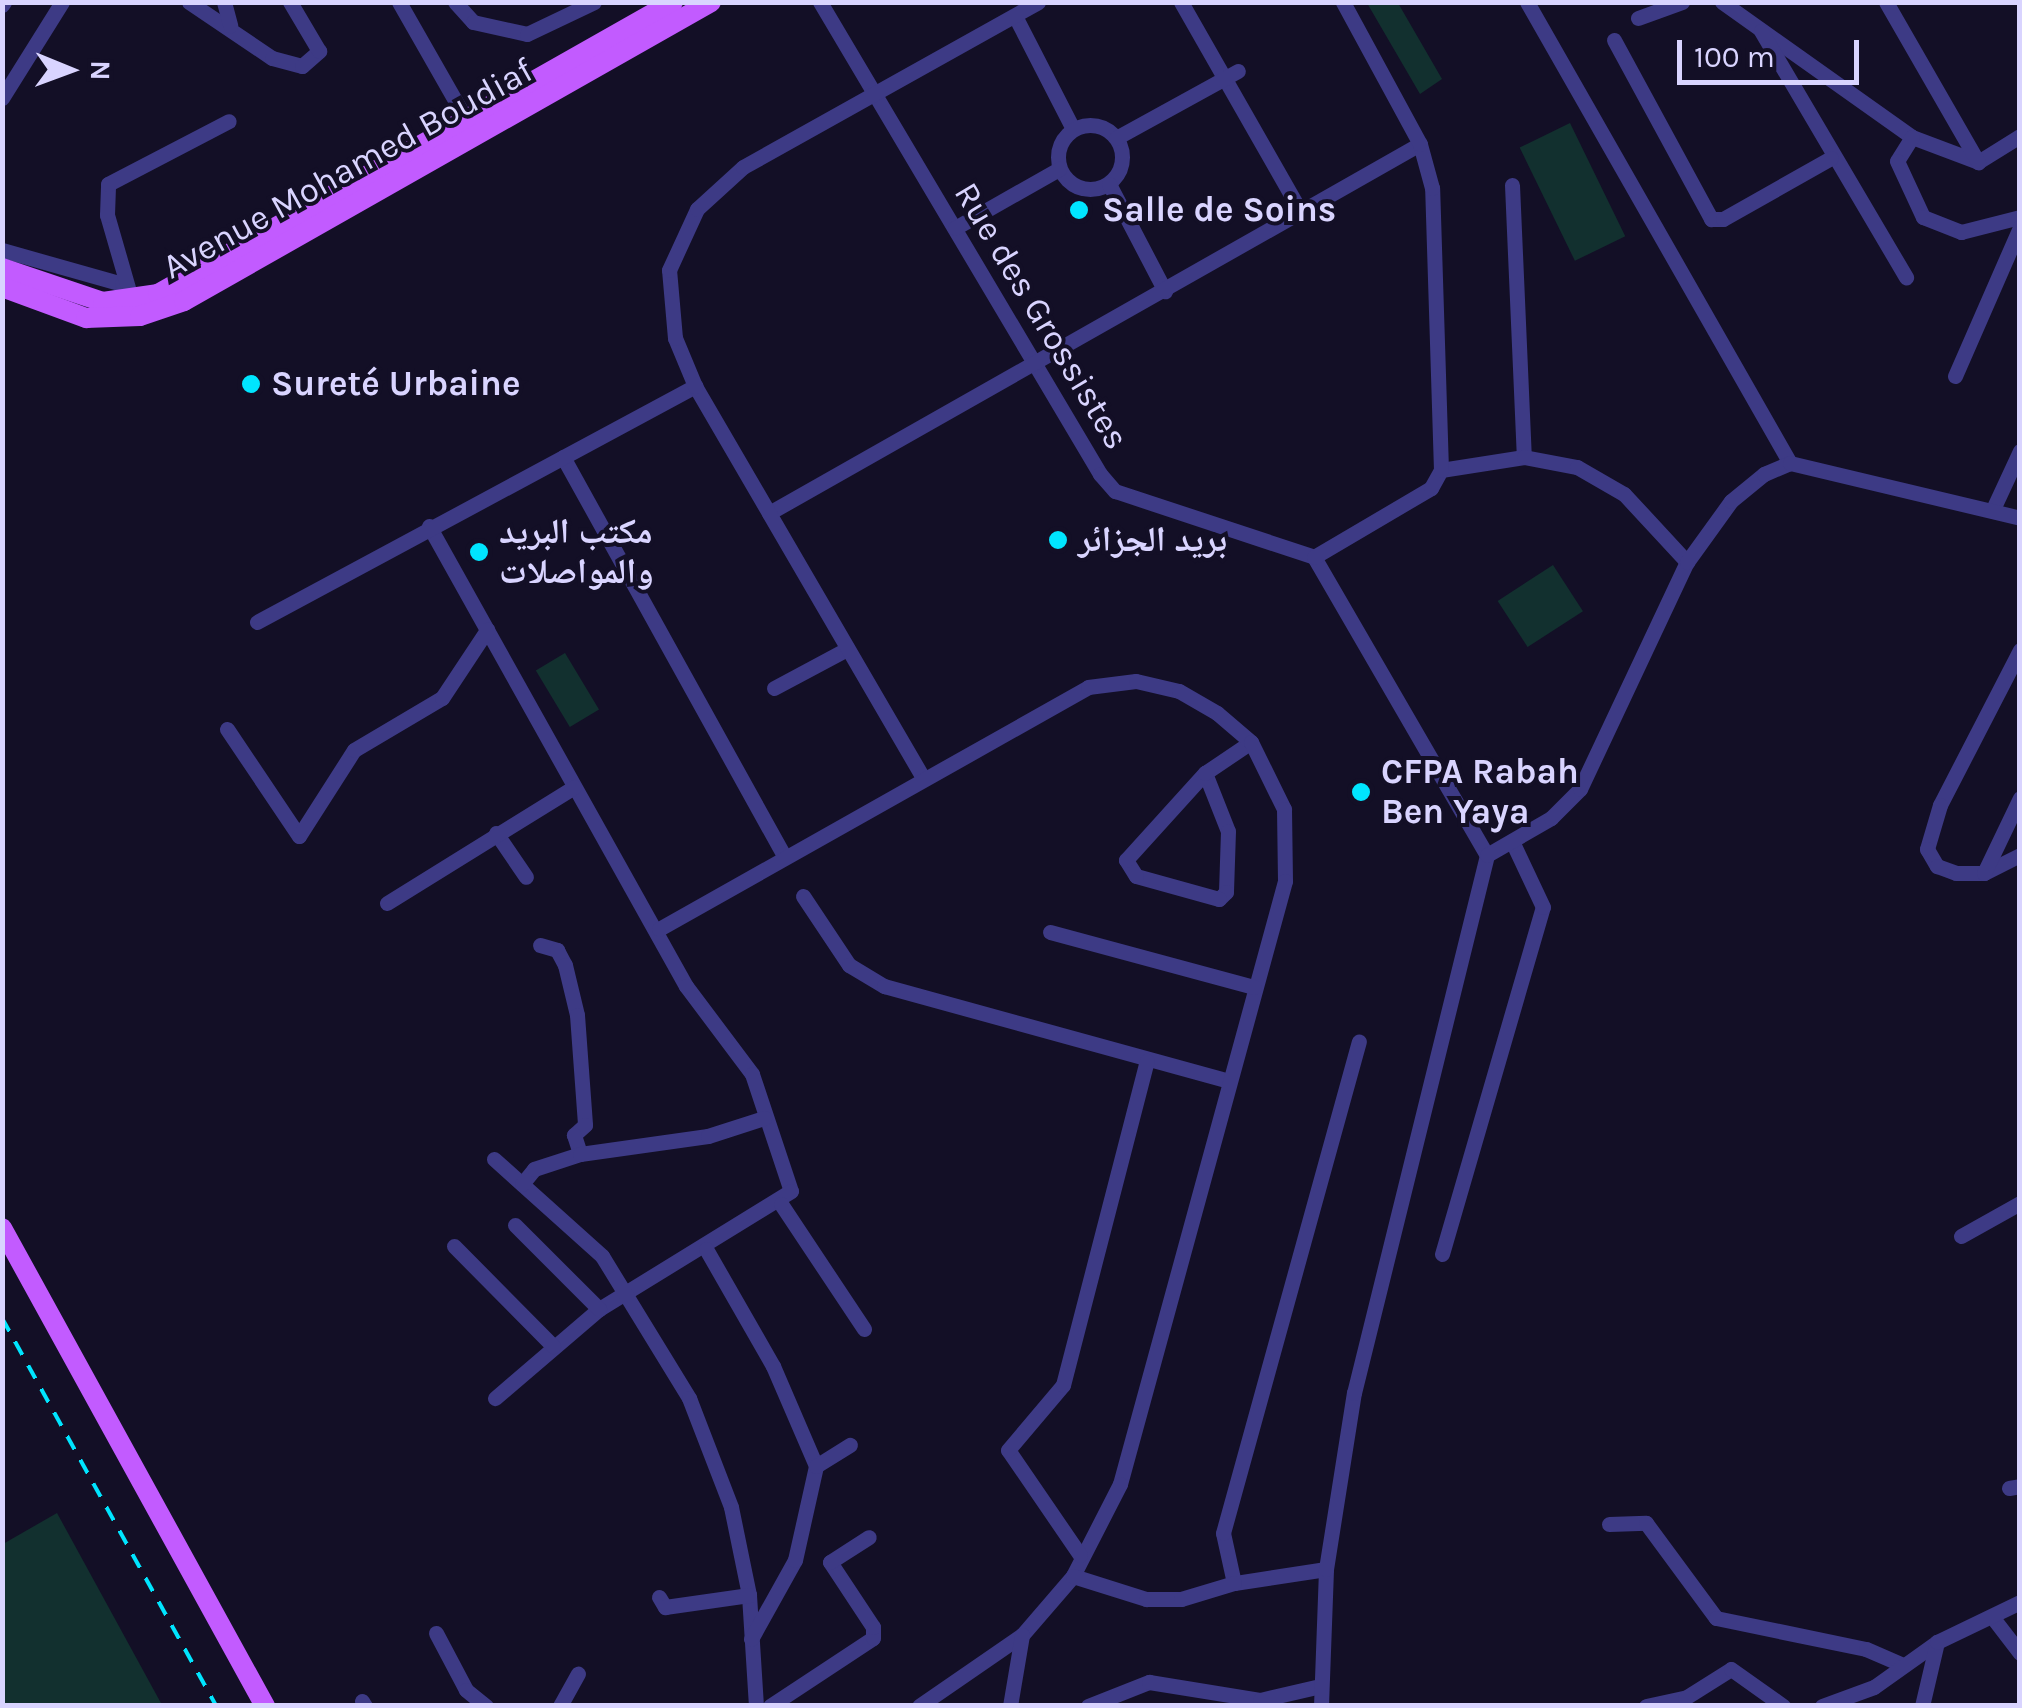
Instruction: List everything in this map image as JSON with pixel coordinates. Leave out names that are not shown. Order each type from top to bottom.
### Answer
[{"type":"main road","name":"Avenue Mohamed Boudiaf","points":[[2,287],[86,318],[134,303],[195,276],[674,2]]},
{"type":"main road","name":"Avenue Mohamed Boudiaf","points":[[2,268],[58,291],[134,303],[184,302],[711,2]]},
{"type":"main road","points":[[2,1228],[210,1618],[250,1706]]},
{"type":"main road","points":[[2,1248],[210,1618],[265,1706]]},
{"type":"street","points":[[2,98],[62,2]]},
{"type":"street","points":[[189,2],[289,66],[309,64],[320,51],[290,2]]},
{"type":"street","points":[[224,2],[230,25]]},
{"type":"street","points":[[400,2],[468,121]]},
{"type":"street","points":[[455,2],[473,22],[527,34],[594,2]]},
{"type":"street","name":"Rue des Grossistes","points":[[820,2],[1034,366],[1115,490],[1314,557]]},
{"type":"street","points":[[922,776],[695,386],[668,306],[670,270],[696,209],[743,168],[1038,2]]},
{"type":"street","points":[[1180,2],[1230,74],[1301,212]]},
{"type":"street","points":[[1321,1706],[1316,1687],[1326,1569],[1362,1349],[1488,855],[1314,557],[1431,488],[1441,470],[1432,188],[1420,144],[1343,2]]},
{"type":"street","points":[[1528,2],[1790,463]]},
{"type":"street","points":[[1643,13],[1682,2]]},
{"type":"street","points":[[1722,2],[1912,136],[1978,162]]},
{"type":"street","points":[[1886,2],[1978,162]]},
{"type":"street","points":[[1015,16],[1073,129]]},
{"type":"street","points":[[1758,27],[1831,158],[1906,277]]},
{"type":"street","points":[[1614,40],[1711,219],[1722,219],[1831,158]]},
{"type":"street","points":[[1116,138],[1230,74]]},
{"type":"street","points":[[134,303],[107,215],[108,184],[115,174],[229,120]]},
{"type":"street","points":[[1092,124],[1116,138],[1122,162],[1109,184],[1086,190],[1060,169],[1061,142],[1073,129],[1092,124]]},
{"type":"street","points":[[1912,136],[1897,161],[1924,217],[1962,232],[2020,217]]},
{"type":"street","points":[[1978,162],[2020,136]]},
{"type":"street","points":[[770,514],[1420,144]]},
{"type":"street","points":[[954,228],[1060,169]]},
{"type":"street","points":[[1109,184],[1165,291]]},
{"type":"street","points":[[1512,185],[1524,457]]},
{"type":"street","points":[[1955,376],[2020,227]]},
{"type":"street","points":[[2,250],[134,303]]},
{"type":"street","points":[[257,622],[695,386]]},
{"type":"street","points":[[1994,507],[2020,451]]},
{"type":"street","points":[[563,457],[785,858]]},
{"type":"street","points":[[1441,470],[1524,457],[1600,478],[1624,494],[1688,562]]},
{"type":"street","points":[[1488,855],[1552,818],[1580,789],[1688,562],[1731,501],[1790,463],[1994,507],[2020,518]]},
{"type":"street","points":[[429,526],[574,787],[659,929],[686,986],[752,1074],[792,1192],[781,1204],[599,1309],[495,1398]]},
{"type":"street","points":[[228,730],[299,836],[354,750],[442,698],[487,630]]},
{"type":"street","points":[[774,688],[848,648]]},
{"type":"street","points":[[2020,650],[1930,829],[1927,849],[1936,866],[1984,873],[2020,854]]},
{"type":"street","points":[[659,929],[922,776],[1088,687],[1136,682],[1178,690],[1251,742],[1284,809],[1288,845],[1285,881],[1120,1484],[1080,1555],[1073,1576],[1022,1636],[919,1706]]},
{"type":"street","points":[[1205,773],[1228,830],[1226,892],[1219,899],[1136,876],[1126,860],[1205,773],[1251,742]]},
{"type":"street","points":[[387,903],[574,787]]},
{"type":"street","points":[[1984,873],[2020,798]]},
{"type":"street","points":[[496,833],[526,878]]},
{"type":"street","points":[[1442,1254],[1544,907],[1512,841]]},
{"type":"street","points":[[803,896],[861,975],[909,996],[1229,1082]]},
{"type":"street","points":[[1050,932],[1254,987]]},
{"type":"street","points":[[540,945],[557,950],[565,965],[577,1015],[585,1125],[574,1135],[580,1154]]},
{"type":"street","points":[[1234,1583],[1226,1516],[1359,1041]]},
{"type":"street","points":[[1080,1555],[1008,1450],[1063,1385],[1147,1061]]},
{"type":"street","points":[[522,1184],[534,1169],[580,1154],[708,1136],[764,1118]]},
{"type":"street","points":[[494,1159],[602,1256],[630,1294],[716,1459],[749,1595],[756,1706]]},
{"type":"street","points":[[1961,1236],[2020,1203]]},
{"type":"street","points":[[781,1204],[864,1329]]},
{"type":"street","points":[[515,1226],[599,1309]]},
{"type":"street","points":[[454,1246],[553,1346]]},
{"type":"street","points":[[706,1249],[773,1366],[816,1466],[795,1560],[752,1639]]},
{"type":"street","points":[[816,1466],[850,1445]]},
{"type":"street","points":[[1609,1524],[1646,1523],[1716,1618],[1866,1649],[1903,1665]]},
{"type":"street","points":[[770,1706],[873,1638],[874,1627],[830,1562],[869,1537]]},
{"type":"street","points":[[1073,1576],[1146,1598],[1181,1599],[1234,1583],[1326,1569]]},
{"type":"street","points":[[659,1597],[665,1606],[749,1595]]},
{"type":"street","points":[[1822,1706],[1874,1687],[1937,1642],[2020,1602]]},
{"type":"street","points":[[1993,1618],[2020,1652]]},
{"type":"street","points":[[436,1633],[466,1690],[486,1706]]},
{"type":"street","points":[[1010,1706],[1022,1636]]},
{"type":"street","points":[[1922,1706],[1937,1642]]},
{"type":"street","points":[[1646,1706],[1685,1698],[1732,1670],[1783,1706]]},
{"type":"street","points":[[560,1706],[578,1674]]},
{"type":"street","points":[[1088,1706],[1149,1682],[1260,1700],[1316,1687]]},
{"type":"green space","points":[[1367,3],[1398,3],[1442,79],[1420,94]]},
{"type":"green space","points":[[1570,123],[1625,236],[1575,261],[1520,148]]},
{"type":"green space","points":[[1553,565],[1583,611],[1528,647],[1498,601]]},
{"type":"green space","points":[[565,653],[599,710],[570,727],[536,671]]},
{"type":"green space","points":[[57,1513],[162,1705],[3,1705],[3,1544]]},
{"type":"railway","points":[[2,1318],[216,1706]]},
{"type":"place","name":"Salle de Soins","points":[[1079,210]]},
{"type":"place","name":"Sureté Urbaine","points":[[251,384]]},
{"type":"place","name":"بريد الجزائر","points":[[1058,540]]},
{"type":"place","name":"مكتب البريد والمواصلات","points":[[479,552]]},
{"type":"place","name":"CFPA Rabah Ben Yaya","points":[[1361,792]]}]
